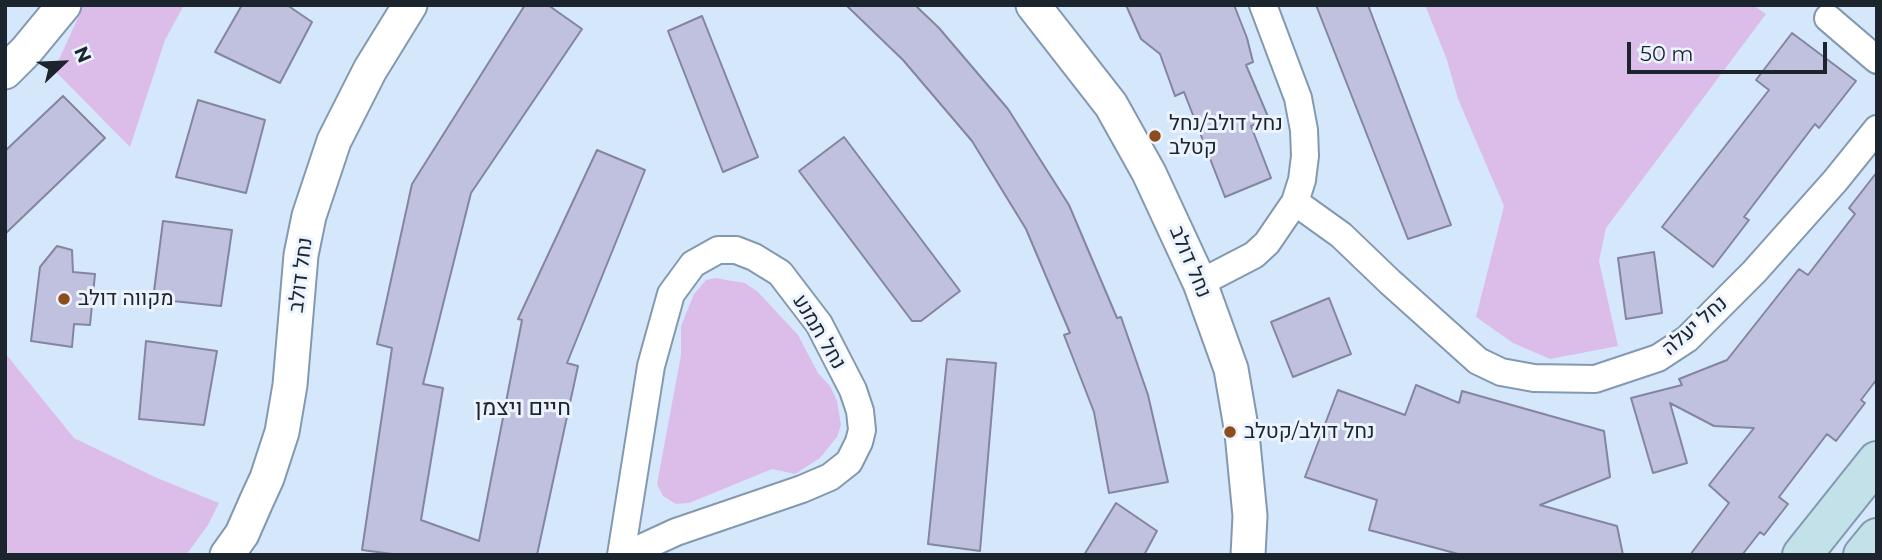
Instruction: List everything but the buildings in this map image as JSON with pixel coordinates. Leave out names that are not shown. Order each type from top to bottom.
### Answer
[{"type":"main road","points":[[1802,555],[1877,461]]},
{"type":"main road","points":[[1863,555],[1877,538]]},
{"type":"street","points":[[5,72],[64,5]]},
{"type":"street","name":"נחל דולב","points":[[227,555],[242,534],[282,432],[290,385],[301,256],[309,216],[334,141],[370,70],[410,5]]},
{"type":"street","name":"נחל דולב","points":[[1033,5],[1111,106],[1149,173],[1200,283],[1231,369],[1242,433],[1250,516],[1248,555]]},
{"type":"street","points":[[1200,283],[1254,255],[1267,243],[1296,202],[1305,156],[1304,130],[1298,99],[1263,5]]},
{"type":"street","points":[[1828,18],[1877,60]]},
{"type":"street","name":"נחל יעלה","points":[[1296,202],[1341,235],[1399,291],[1479,361],[1501,372],[1534,378],[1595,379],[1658,358],[1687,339],[1754,272],[1877,129]]},
{"type":"street","name":"נחל תמנע","points":[[718,250],[736,250],[754,257],[780,273],[819,324],[853,390],[860,411],[862,430],[849,462],[830,477],[676,532],[623,555],[629,496],[651,366],[671,294],[693,264],[718,250]]},
{"type":"street","points":[[629,496],[637,521],[660,531],[676,532]]},
{"type":"shaded area","points":[[84,5],[184,5],[165,40],[130,147],[54,70]]},
{"type":"shaded area","points":[[1425,5],[1753,5],[1766,14],[1606,228],[1599,261],[1618,346],[1550,359],[1513,343],[1476,317],[1504,206],[1458,99],[1447,60]]},
{"type":"shaded area","points":[[715,278],[745,283],[758,292],[798,335],[818,373],[830,386],[837,401],[841,425],[837,437],[820,458],[795,474],[772,469],[689,503],[676,504],[663,496],[657,484],[681,355],[681,326],[694,294],[706,280]]},
{"type":"shaded area","points":[[5,353],[74,438],[157,478],[219,503],[208,525],[186,555],[10,555],[5,548]]},
{"type":"place","name":"נחל דולב/נחל קטלב","points":[[1155,136]]},
{"type":"place","name":"מקווה דולב","points":[[64,299]]},
{"type":"place","name":"נחל דולב/קטלב","points":[[1230,432]]},
{"type":"district","name":"חיים ויצמן","points":[[523,408]]}]
